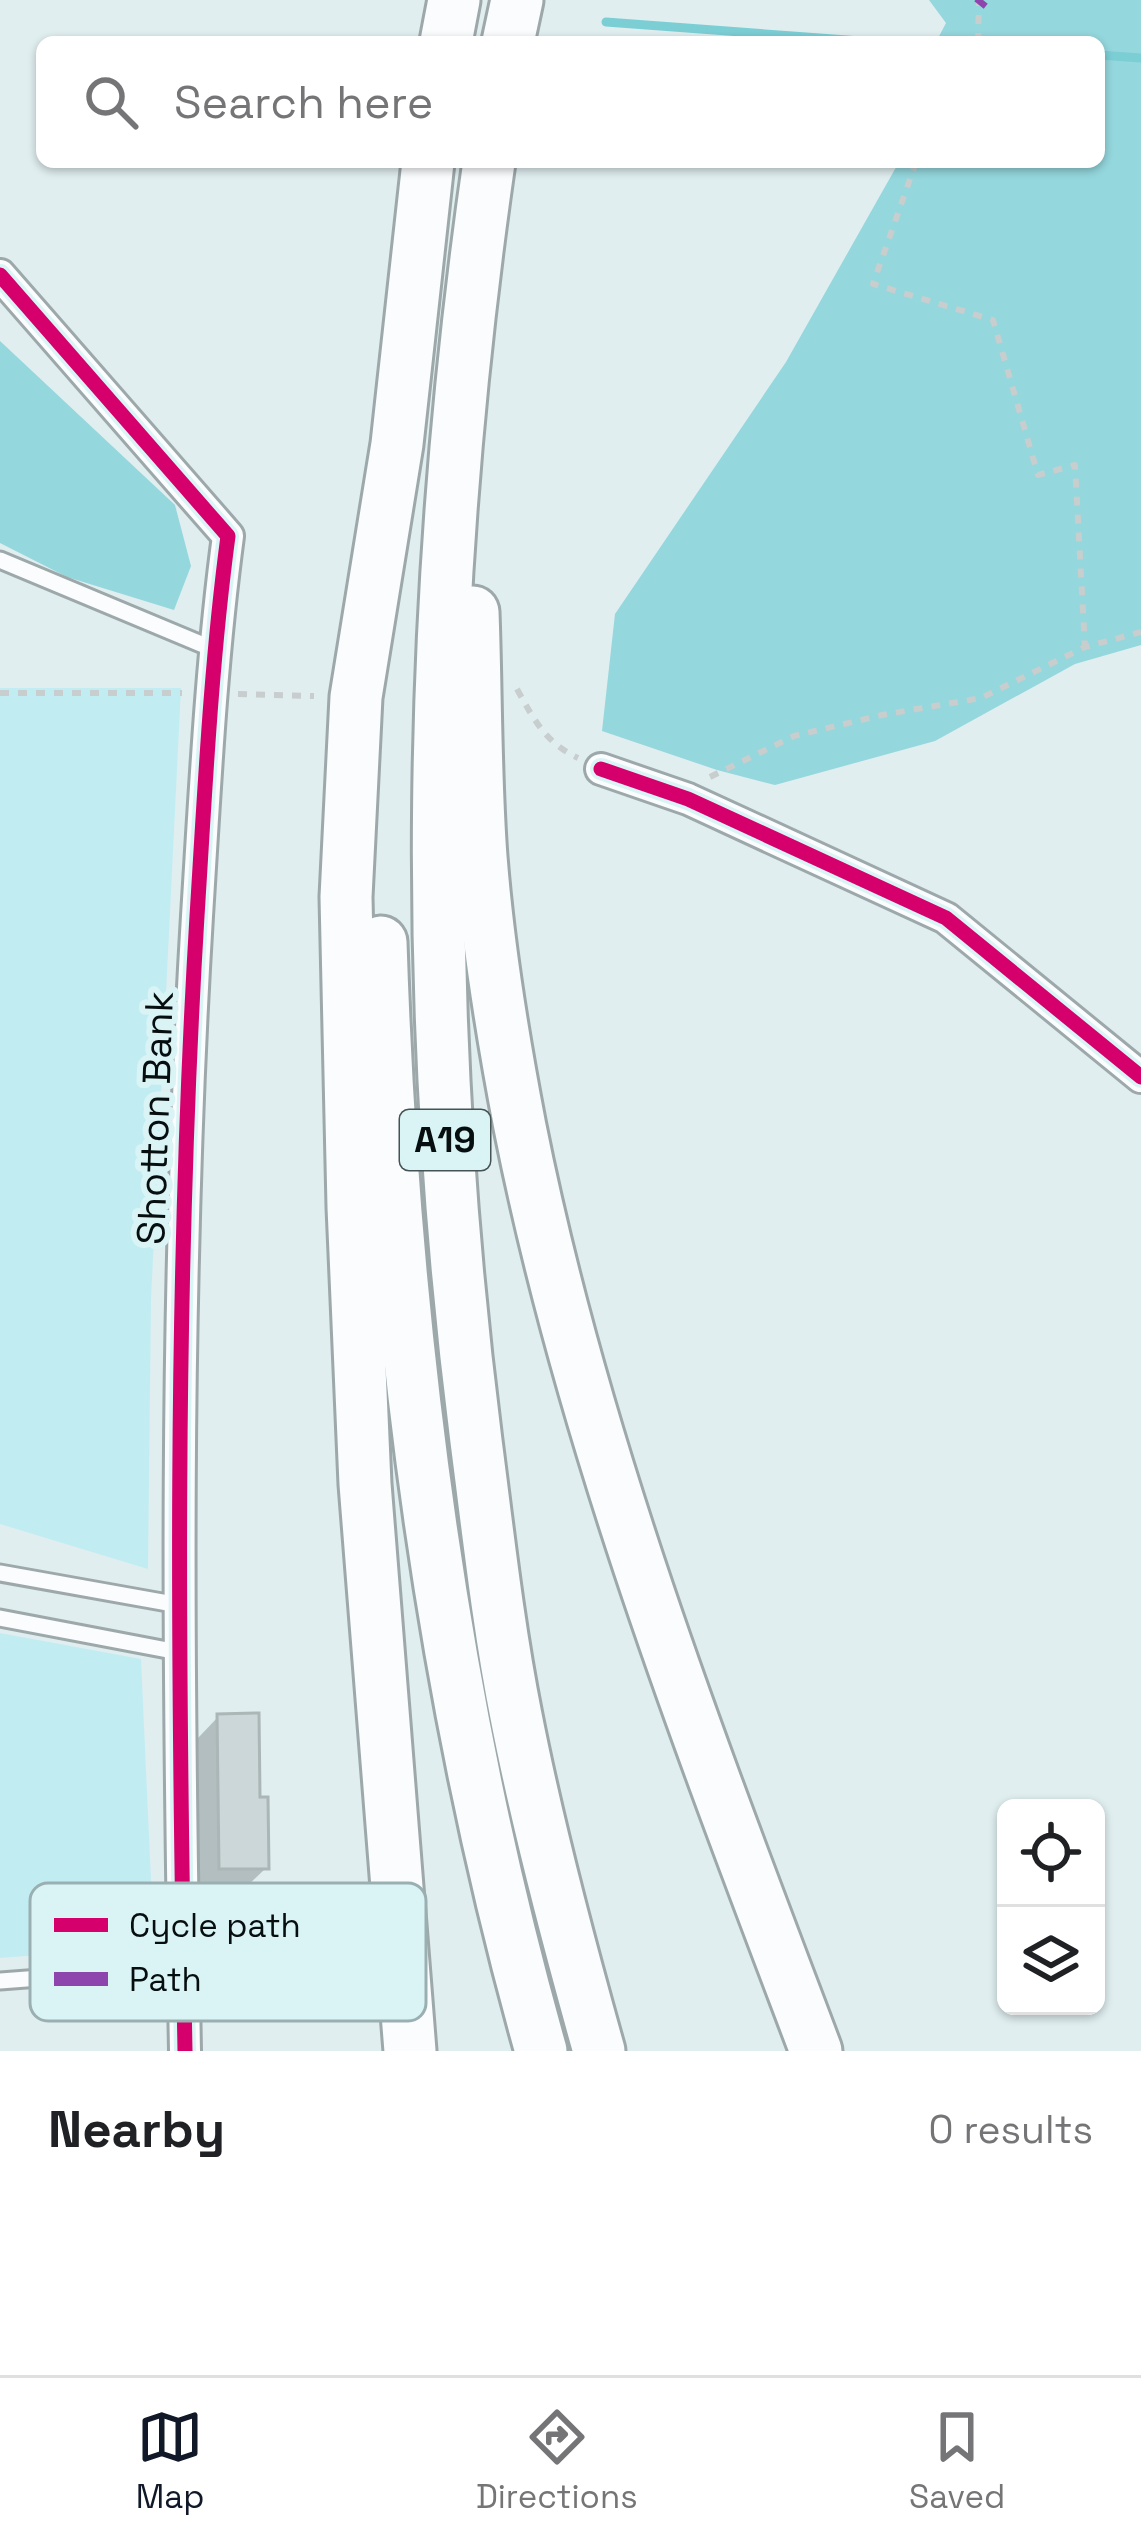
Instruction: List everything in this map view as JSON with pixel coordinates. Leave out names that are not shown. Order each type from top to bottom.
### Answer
[{"type":"highway","points":[[447,36],[454,0]]},
{"type":"highway","points":[[509,36],[517,0]]},
{"type":"highway","name":"A19","points":[[427,168],[397,444],[383,646],[378,826],[390,1125],[405,1323],[430,1539],[459,1714],[506,1928],[541,2051]]},
{"type":"highway","name":"A19","points":[[487,168],[449,514],[438,716],[437,974],[445,1131],[458,1300],[515,1714],[566,1936],[599,2051]]},
{"type":"highway","points":[[481,216],[473,607],[481,859],[520,1126],[594,1426],[728,1819],[815,2051]]},
{"type":"highway","points":[[396,1883],[364,1484],[346,897],[356,698],[397,444]]},
{"type":"highway","points":[[408,2021],[410,2051]]},
{"type":"street","name":"Shotton Bank","points":[[0,274],[228,536],[213,649],[184,1143],[178,1605],[182,1883]]},
{"type":"street","points":[[601,769],[688,799],[946,918],[1141,1077]]},
{"type":"street","name":"Shotton Bank","points":[[185,2021],[185,2051]]},
{"type":"lane","points":[[0,560],[213,649]]},
{"type":"lane","points":[[0,1574],[178,1605]]},
{"type":"lane","points":[[0,1618],[178,1652]]},
{"type":"lane","points":[[0,1982],[30,1979]]},
{"type":"path","points":[[978,36],[979,2]]},
{"type":"path","points":[[914,168],[873,284],[993,320],[1038,475],[1075,465],[1085,647]]},
{"type":"path","points":[[688,799],[717,770],[794,736],[981,698],[1085,647],[1141,632]]},
{"type":"path","points":[[512,682],[538,728],[555,747],[601,769]]},
{"type":"shaded area","points":[[929,0],[1141,0],[1141,645],[1075,664],[935,741],[775,785],[602,731],[615,614],[786,362],[896,168],[1105,168],[1105,36],[939,36],[946,23]]},
{"type":"shaded area","points":[[0,341],[175,505],[191,566],[174,610],[67,577],[0,543]]},
{"type":"shaded area","points":[[0,688],[181,688],[151,1299],[148,1569],[0,1524]]},
{"type":"shaded area","points":[[0,1633],[141,1659],[151,1883],[30,1883],[30,1956],[0,1958]]},
{"type":"building","points":[[259,1713],[260,1797],[268,1797],[269,1869],[219,1869],[217,1714]]},
{"type":"waterway","points":[[606,22],[794,36]]},
{"type":"waterway","points":[[1105,55],[1141,58]]},
{"type":"marked path","points":[[979,5],[983,0]]},
{"type":"cycle path","points":[[0,275],[228,536],[206,773],[184,1200],[183,1883]]},
{"type":"cycle path","points":[[601,769],[688,799],[946,918],[1141,1077]]},
{"type":"cycle path","points":[[185,2021],[185,2051]]}]
